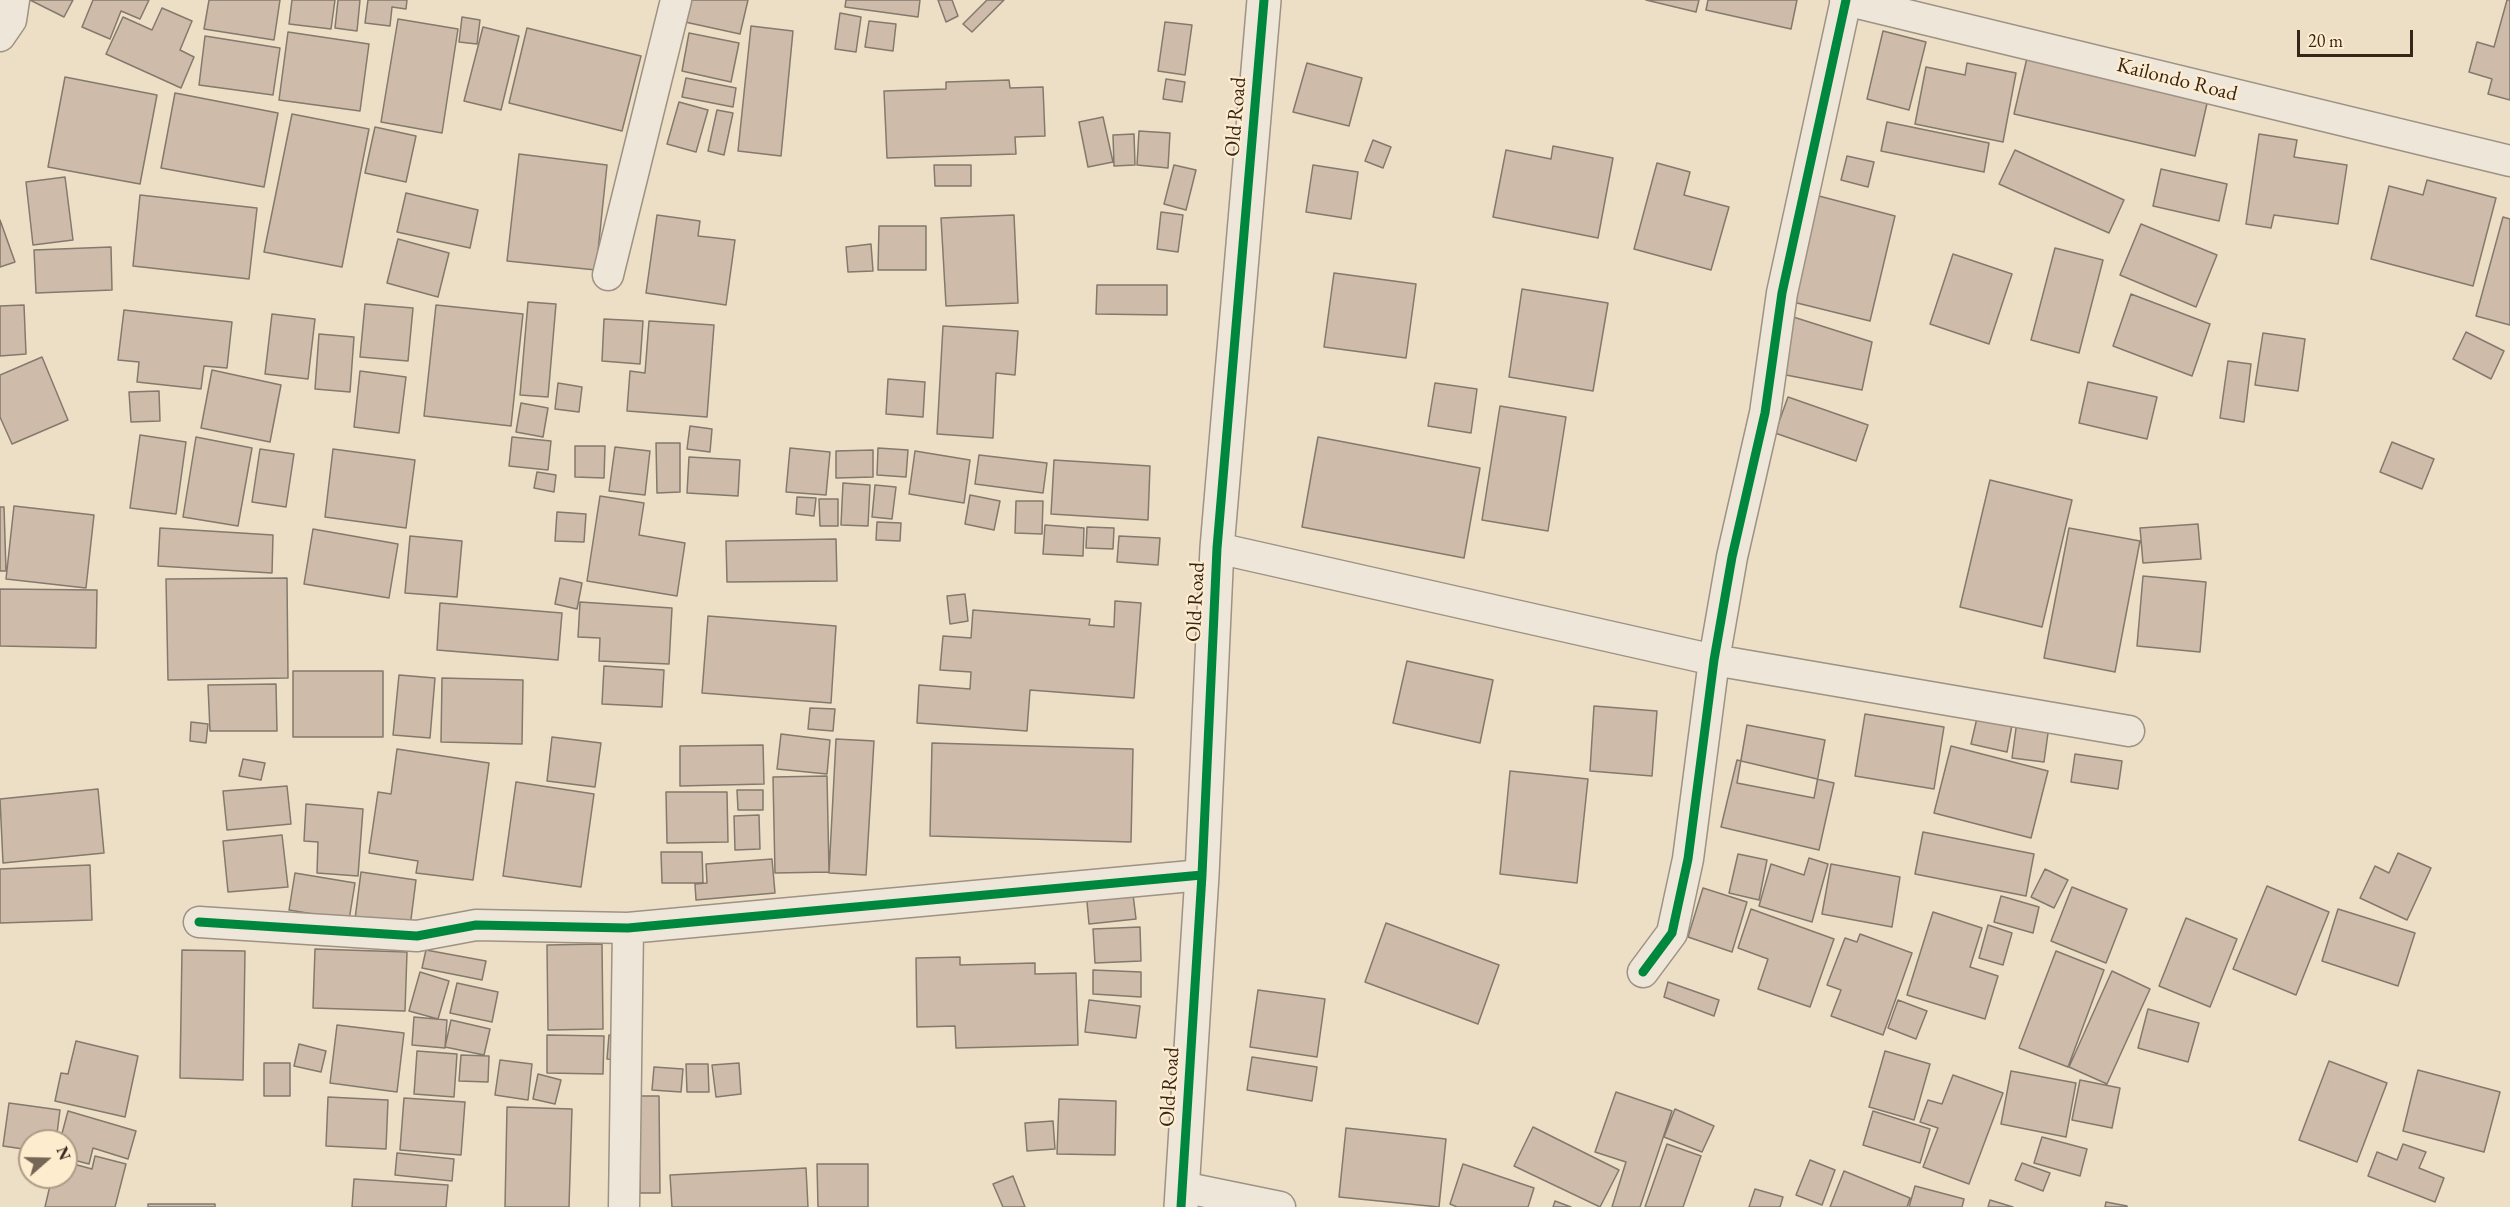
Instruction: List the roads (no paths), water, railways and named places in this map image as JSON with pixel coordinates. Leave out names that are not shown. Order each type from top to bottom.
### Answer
[{"type":"street","points":[[0,36],[11,20],[14,0]]},
{"type":"street","points":[[608,275],[676,0]]},
{"type":"street","name":"Old Road","points":[[1181,1197],[1202,876],[1217,548],[1264,0]]},
{"type":"street","points":[[1643,972],[1672,933],[1688,860],[1714,660],[1732,557],[1765,413],[1782,293],[1846,0]]},
{"type":"street","name":"Kailondo Road","points":[[1846,0],[2510,161]]},
{"type":"street","points":[[1217,548],[1714,660],[2129,731]]},
{"type":"street","points":[[199,922],[417,936],[476,925],[628,928],[1202,876]]},
{"type":"street","points":[[624,1207],[628,928]]},
{"type":"street","points":[[1181,1197],[1280,1207]]}]
